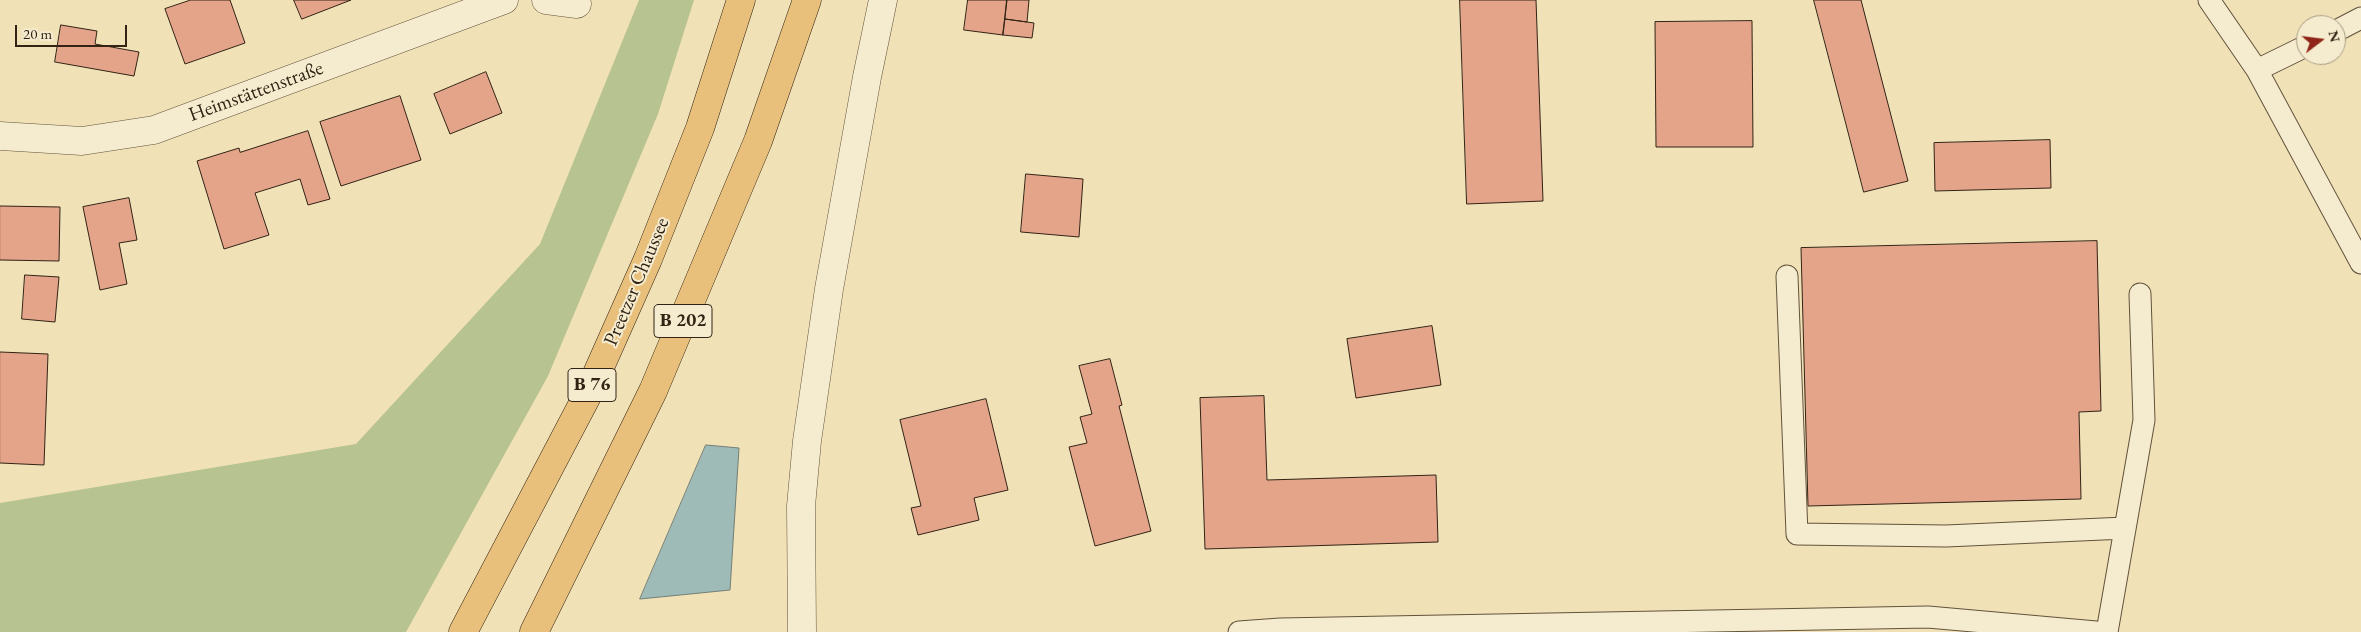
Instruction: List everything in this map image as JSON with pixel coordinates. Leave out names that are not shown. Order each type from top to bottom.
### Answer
[{"type":"highway","name":"Preetzer Chaussee","points":[[463,632],[588,394],[640,277],[700,128],[741,0]]},
{"type":"highway","name":"B 202","points":[[534,632],[654,391],[758,141],[807,0]]},
{"type":"street","name":"Heimstättenstraße","points":[[0,136],[82,141],[154,130],[504,0]]},
{"type":"street","points":[[546,0],[577,4]]},
{"type":"street","points":[[802,632],[802,506],[807,441],[829,289],[867,77],[884,0]]},
{"type":"lane","points":[[2209,0],[2257,70],[2361,263]]},
{"type":"lane","points":[[2346,26],[2361,18]]},
{"type":"lane","points":[[2257,70],[2296,51]]},
{"type":"lane","points":[[1787,276],[1797,534],[1946,536],[2124,528]]},
{"type":"lane","points":[[2107,632],[2144,420],[2140,294]]},
{"type":"lane","points":[[1240,632],[1928,617],[2096,632]]},
{"type":"green space","points":[[639,0],[694,0],[658,114],[548,376],[406,632],[0,632],[0,503],[356,444],[540,244]]},
{"type":"water","points":[[706,445],[739,448],[730,590],[640,599]]},
{"type":"building","points":[[191,0],[230,0],[245,43],[185,64],[165,9]]},
{"type":"building","points":[[294,0],[351,0],[302,19]]},
{"type":"building","points":[[968,0],[1007,0],[1003,35],[964,30]]},
{"type":"building","points":[[1007,0],[1029,0],[1027,22],[1005,19]]},
{"type":"building","points":[[1460,0],[1536,0],[1543,201],[1467,204]]},
{"type":"building","points":[[1814,0],[1861,0],[1908,181],[1864,192]]},
{"type":"building","points":[[1005,19],[1034,23],[1032,38],[1003,35]]},
{"type":"building","points":[[1752,21],[1753,147],[1656,147],[1655,22]]},
{"type":"building","points":[[61,25],[97,31],[95,44],[139,52],[134,76],[55,62]]},
{"type":"building","points":[[486,72],[502,113],[450,134],[434,94]]},
{"type":"building","points":[[400,96],[421,160],[341,186],[320,122]]},
{"type":"building","points":[[308,131],[330,199],[308,205],[300,179],[255,193],[269,235],[224,249],[197,161],[239,148],[240,152]]},
{"type":"building","points":[[2050,140],[2051,188],[1935,191],[1934,143]]},
{"type":"building","points":[[1026,174],[1083,179],[1079,237],[1021,232]]},
{"type":"building","points":[[129,198],[137,240],[119,243],[127,284],[100,290],[83,207]]},
{"type":"building","points":[[0,206],[60,207],[59,261],[0,260]]},
{"type":"building","points":[[2097,241],[2101,411],[2079,412],[2081,499],[1808,506],[1801,248]]},
{"type":"building","points":[[25,275],[59,277],[55,322],[22,319]]},
{"type":"building","points":[[1432,326],[1441,385],[1356,398],[1347,339]]},
{"type":"building","points":[[0,352],[48,354],[44,465],[0,463]]},
{"type":"building","points":[[1110,359],[1122,405],[1119,406],[1151,531],[1095,546],[1069,447],[1087,443],[1080,417],[1092,414],[1079,366]]},
{"type":"building","points":[[1264,396],[1267,480],[1436,475],[1438,542],[1205,549],[1200,398]]},
{"type":"building","points":[[986,399],[1008,490],[974,498],[979,520],[918,535],[911,508],[921,506],[900,420]]}]
